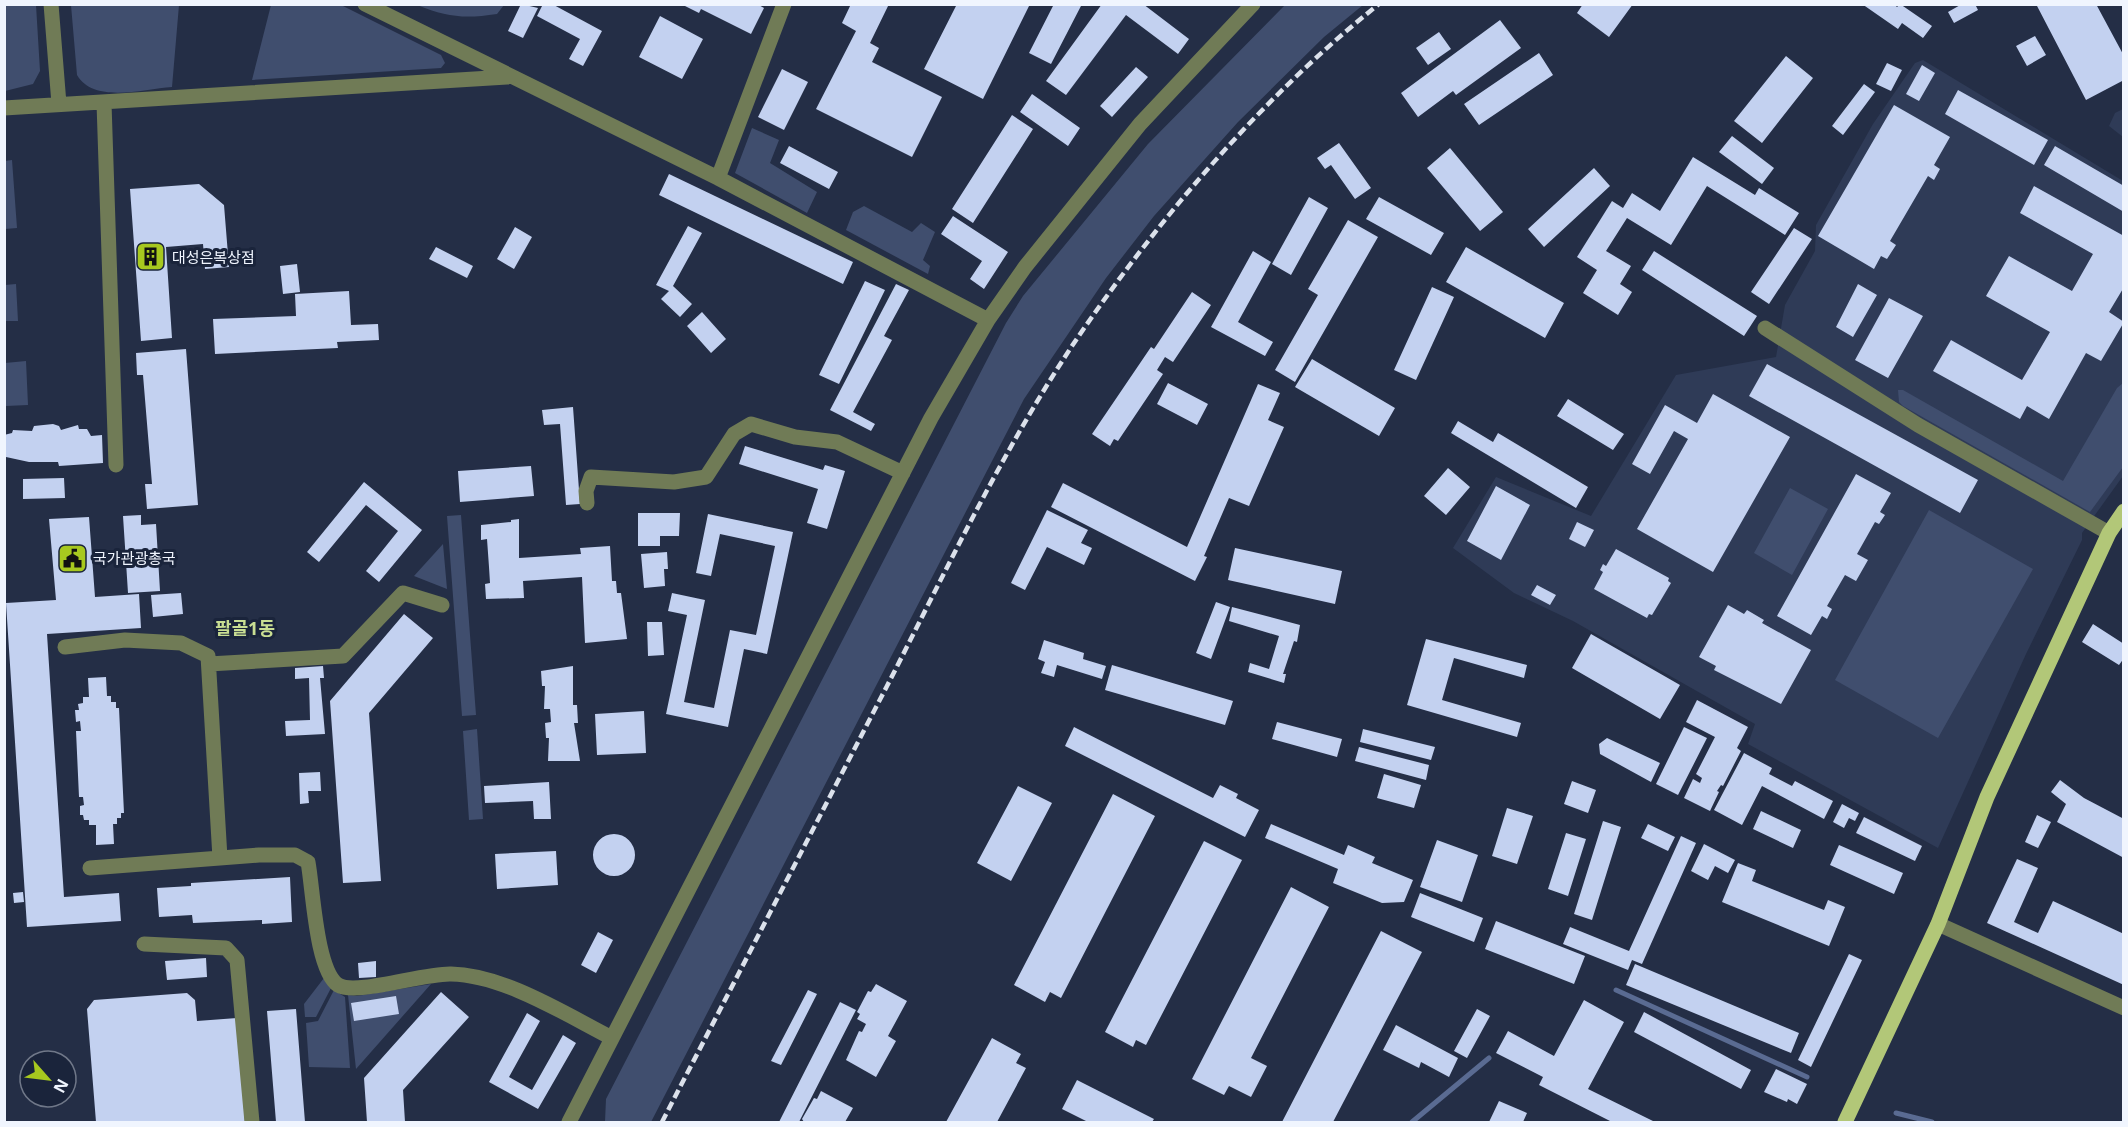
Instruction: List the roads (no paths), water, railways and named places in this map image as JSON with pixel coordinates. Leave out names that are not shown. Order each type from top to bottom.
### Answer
[{"type":"main road","points":[[1845,1122],[1938,924],[1987,797],[2109,533],[2124,511]]},
{"type":"street","points":[[51,4],[59,104]]},
{"type":"street","points":[[364,4],[718,178],[988,320]]},
{"type":"street","points":[[718,178],[784,4]]},
{"type":"street","points":[[569,1122],[903,473],[988,320],[1025,267],[1140,124],[1253,4]]},
{"type":"street","points":[[4,108],[391,82],[510,77]]},
{"type":"street","points":[[104,103],[116,465]]},
{"type":"street","points":[[1765,328],[1918,425],[2109,533]]},
{"type":"street","points":[[588,503],[586,491],[591,477],[674,482],[706,477],[734,434],[751,424],[795,437],[837,442],[903,473]]},
{"type":"street","points":[[209,664],[343,656],[404,593],[442,605]]},
{"type":"street","points":[[65,647],[124,640],[181,643],[208,656],[220,858]]},
{"type":"street","points":[[90,868],[296,855],[308,862],[322,960],[337,984],[348,989],[358,989],[412,977],[451,974],[485,979],[532,998],[612,1038]]},
{"type":"street","points":[[1938,924],[2124,1008]]},
{"type":"street","points":[[144,944],[226,948],[237,960],[252,1122]]},
{"type":"waterway","points":[[1616,990],[1807,1077]]},
{"type":"waterway","points":[[1412,1122],[1489,1058]]},
{"type":"waterway","points":[[1896,1113],[1932,1122]]},
{"type":"railway","points":[[662,1122],[976,512],[1023,426],[1074,343],[1140,251],[1214,162],[1293,79],[1379,4]]},
{"type":"place","name":"대성은복상점","points":[[151,257]]},
{"type":"place","name":"국가관광총국","points":[[72,558]]},
{"type":"district","name":"팔골1동","points":[[245,628]]}]
